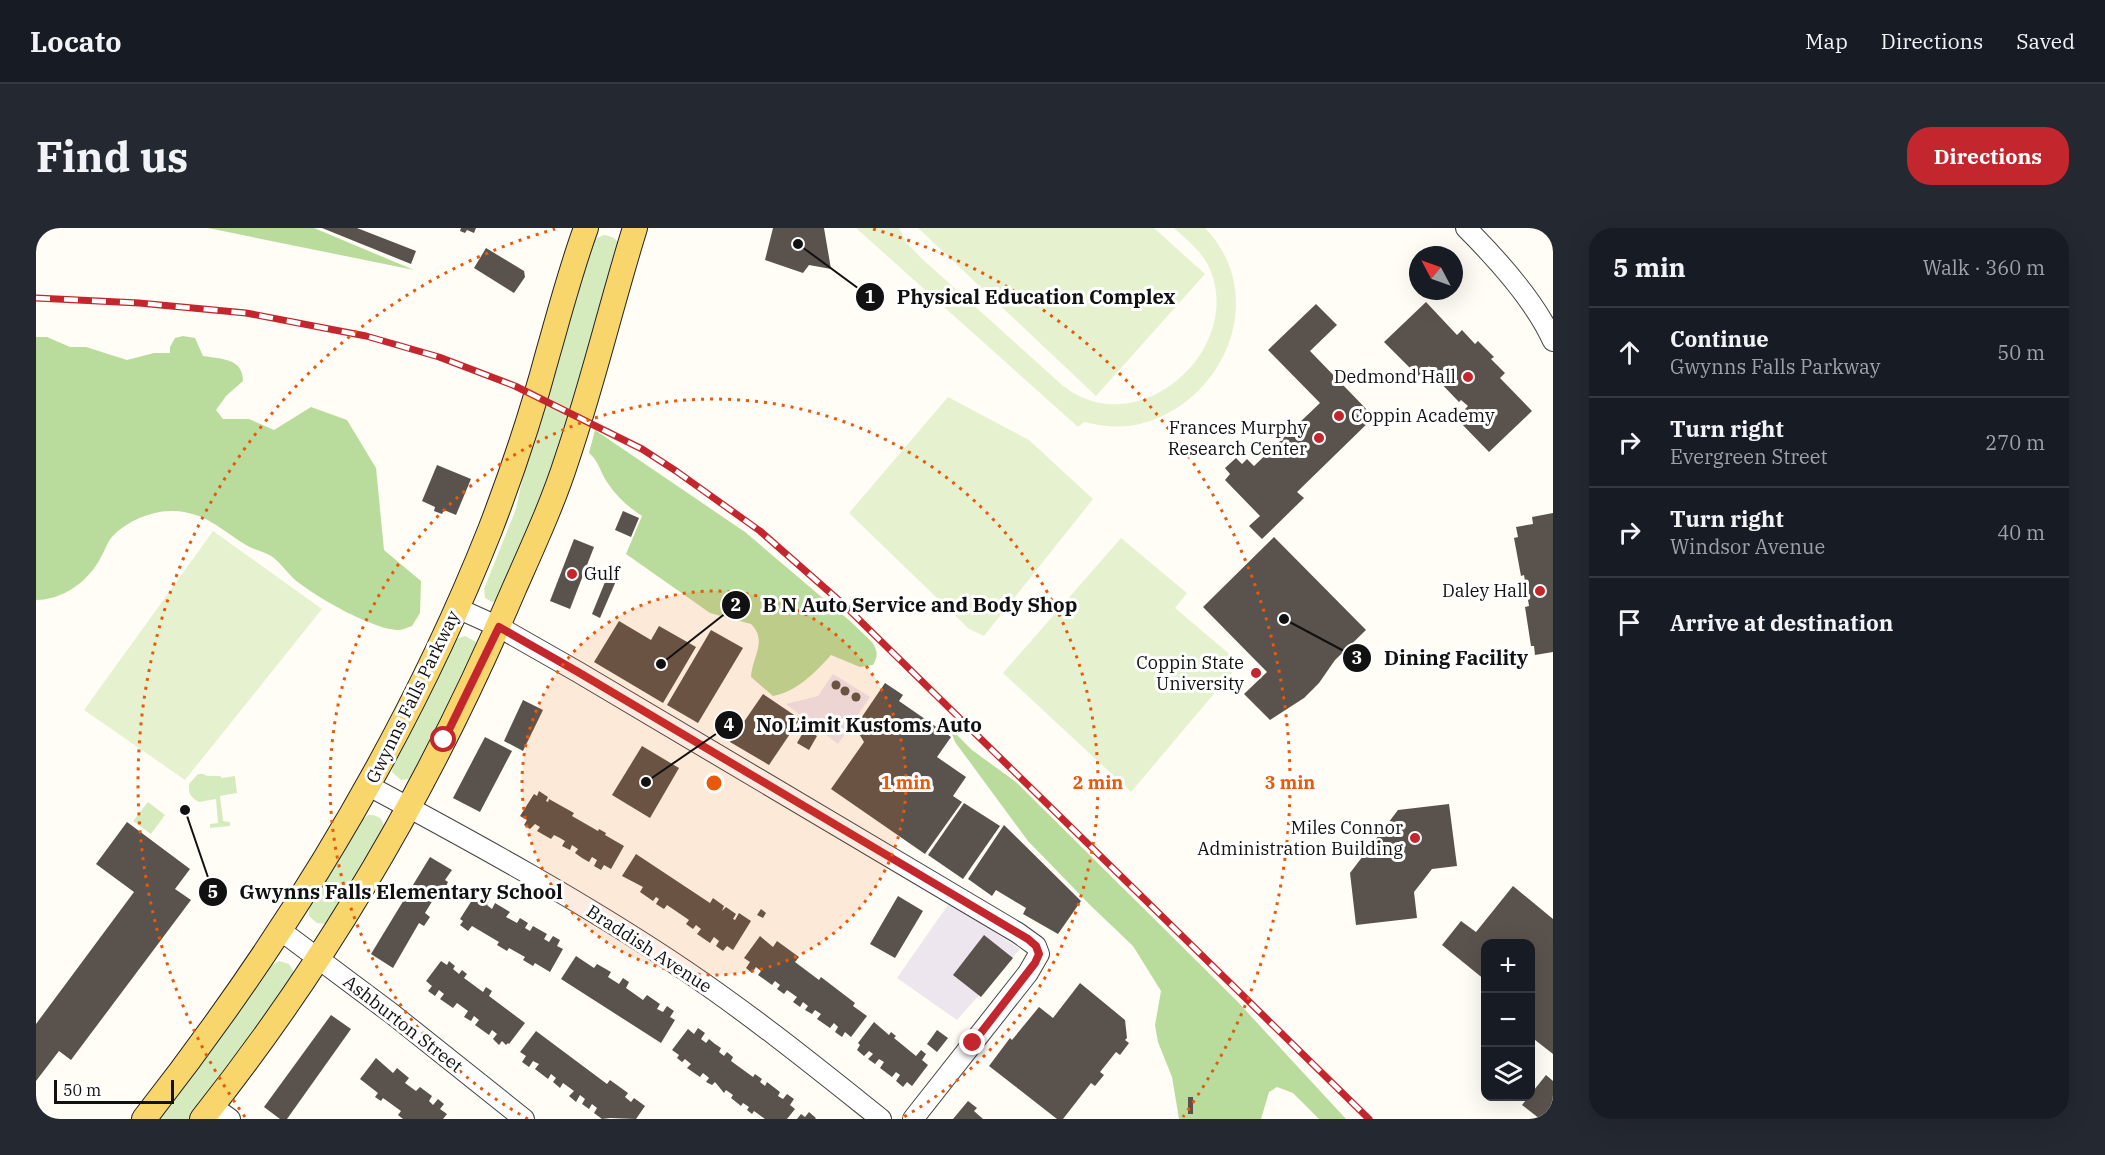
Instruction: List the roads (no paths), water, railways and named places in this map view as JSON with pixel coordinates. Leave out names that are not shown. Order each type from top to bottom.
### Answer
[{"type":"main road","name":"Gwynns Falls Parkway","points":[[144,1119],[242,987],[280,930],[369,786],[416,699],[490,530],[521,444],[561,302],[586,228]]},
{"type":"main road","points":[[215,1114],[363,886],[409,807],[499,627],[567,461],[635,228]]},
{"type":"street","points":[[1466,228],[1508,274],[1553,341]]},
{"type":"street","points":[[457,608],[499,627],[578,672],[1018,933],[1036,946],[1039,954],[1028,973],[913,1119]]},
{"type":"street","name":"Braddish Avenue","points":[[369,786],[596,913],[677,965],[747,1014],[881,1119]]},
{"type":"street","name":"Ashburton Street","points":[[280,930],[391,1013],[524,1119]]},
{"type":"railway","points":[[36,298],[139,303],[246,313],[366,336],[439,357],[515,386],[642,449],[760,531],[843,604],[1369,1119]]},
{"type":"place","name":"Physical Education Complex","points":[[798,244]]},
{"type":"place","name":"Dedmond Hall","points":[[1468,377]]},
{"type":"place","name":"Coppin Academy","points":[[1339,416]]},
{"type":"place","name":"Frances Murphy Research Center","points":[[1319,438]]},
{"type":"place","name":"Gulf","points":[[572,574]]},
{"type":"place","name":"Daley Hall","points":[[1540,591]]},
{"type":"place","name":"Dining Facility","points":[[1284,619]]},
{"type":"place","name":"B N Auto Service and Body Shop","points":[[661,664]]},
{"type":"place","name":"Coppin State University","points":[[1256,673]]},
{"type":"place","name":"No Limit Kustoms Auto","points":[[646,782]]},
{"type":"place","name":"Gwynns Falls Elementary School","points":[[185,810]]},
{"type":"place","name":"Miles Connor Administration Building","points":[[1415,838]]}]
